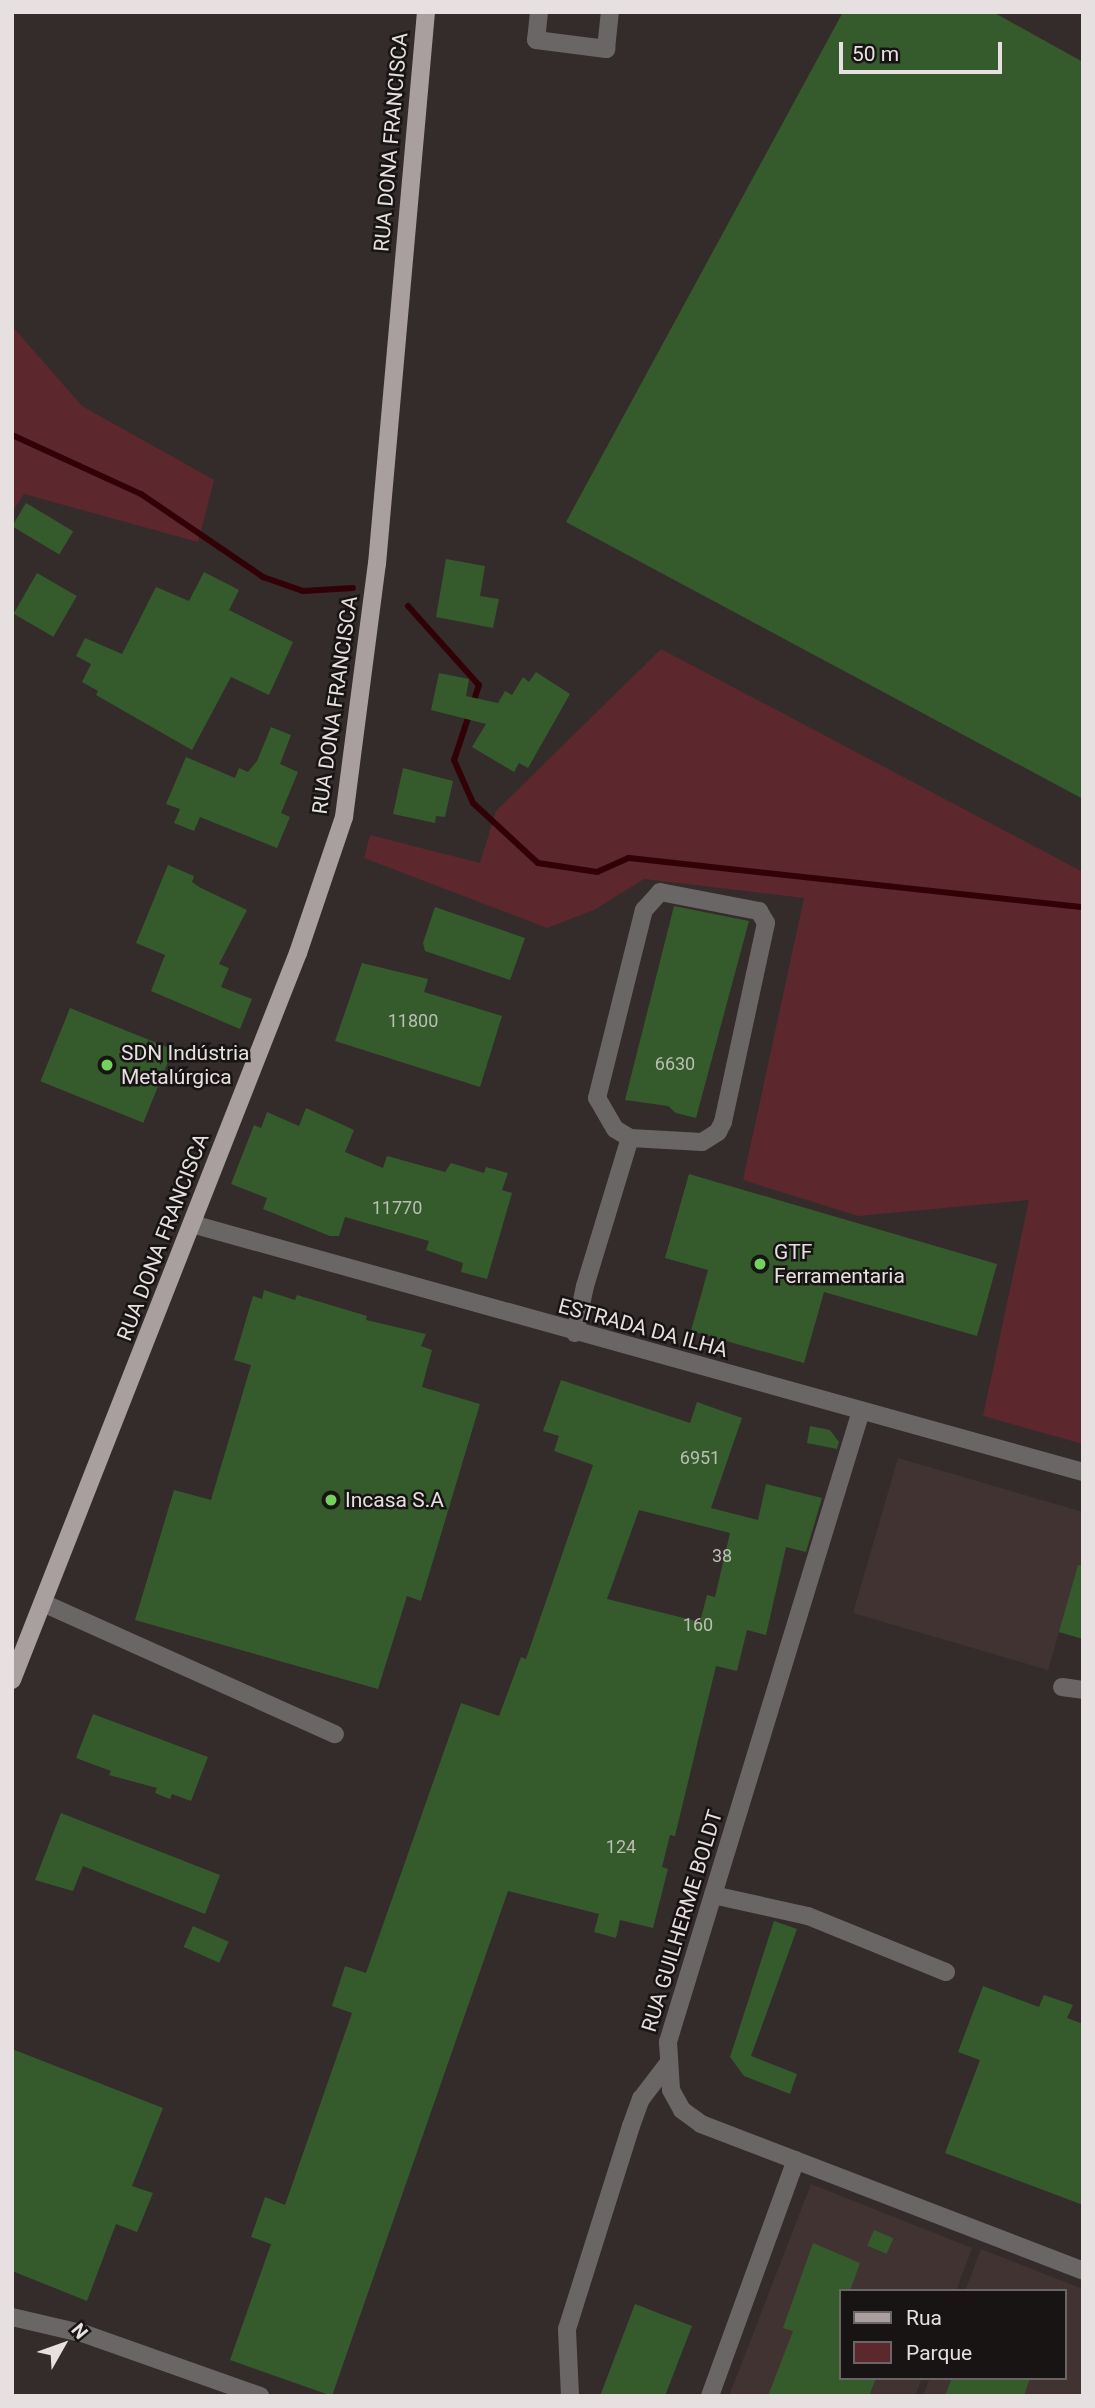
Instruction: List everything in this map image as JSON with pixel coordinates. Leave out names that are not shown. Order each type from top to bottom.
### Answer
[{"type":"main road","name":"RUA DONA FRANCISCA","points":[[12,1680],[312,915],[344,817],[370,631],[426,12]]},
{"type":"street","points":[[539,12],[536,40],[606,48],[610,12]]},
{"type":"street","points":[[667,892],[759,911],[766,923],[718,1132],[702,1142],[630,1138],[615,1129],[597,1098],[644,910],[653,897],[667,892]]},
{"type":"street","points":[[575,1333],[584,1286],[630,1138]]},
{"type":"street","name":"ESTRADA DA ILHA","points":[[192,1224],[575,1333],[1083,1472]]},
{"type":"street","name":"RUA GUILHERME BOLDT","points":[[861,1411],[668,2042],[667,2066],[671,2090],[682,2110],[701,2123],[1083,2271]]},
{"type":"street","points":[[43,1603],[335,1734]]},
{"type":"street","points":[[1062,1687],[1083,1690]]},
{"type":"street","points":[[713,1895],[808,1916],[946,1972]]},
{"type":"street","points":[[570,2396],[567,2329],[641,2099],[667,2066]]},
{"type":"street","points":[[710,2396],[796,2160]]},
{"type":"street","points":[[12,2316],[85,2334],[260,2396]]},
{"type":"shaded area","points":[[898,1458],[1083,1512],[1083,1639],[1059,1632],[1048,1670],[853,1613]]},
{"type":"shaded area","points":[[811,2184],[972,2248],[957,2289],[839,2289],[839,2380],[921,2380],[915,2396],[729,2396]]},
{"type":"shaded area","points":[[981,2249],[1083,2289],[1083,2396],[923,2396],[929,2380],[1067,2380],[1067,2289],[966,2289]]},
{"type":"green space","points":[[12,326],[82,406],[214,480],[198,542],[24,494],[12,512]]},
{"type":"green space","points":[[661,649],[1083,872],[1083,1444],[983,1416],[1029,1200],[858,1216],[743,1180],[804,898],[644,879],[594,910],[547,928],[364,858],[370,835],[480,863],[496,811]]},
{"type":"building","points":[[843,12],[993,12],[1083,62],[1083,799],[566,522]]},
{"type":"building","points":[[26,503],[73,531],[59,554],[12,526]]},
{"type":"building","points":[[446,559],[485,566],[480,596],[499,599],[493,628],[436,617]]},
{"type":"building","points":[[204,572],[239,590],[229,610],[293,642],[269,695],[231,677],[192,750],[96,695],[98,691],[82,682],[91,664],[76,656],[85,638],[122,654],[156,587],[189,601]]},
{"type":"building","points":[[37,573],[77,596],[53,637],[14,614]]},
{"type":"building","points":[[536,672],[570,694],[528,768],[519,763],[514,772],[472,747],[486,724],[431,710],[439,673],[469,679],[466,696],[498,703],[505,691],[512,695],[523,677],[529,682]]},
{"type":"building","points":[[271,727],[291,735],[280,764],[298,772],[281,813],[290,817],[277,848],[200,817],[194,831],[174,823],[180,809],[166,804],[186,757],[235,778],[239,768],[248,772],[257,761]]},
{"type":"building","points":[[403,768],[453,781],[445,817],[436,816],[435,823],[393,814]]},
{"type":"building","points":[[168,865],[194,876],[192,882],[201,888],[247,910],[219,964],[229,968],[221,987],[252,999],[240,1029],[151,991],[165,955],[136,943]]},
{"type":"building","points":[[674,906],[749,921],[696,1118],[676,1113],[668,1106],[625,1100]]},
{"type":"building","points":[[435,907],[525,938],[510,980],[425,951],[423,943]]},
{"type":"building","points":[[362,963],[428,979],[424,992],[502,1016],[480,1087],[335,1041]]},
{"type":"building","name":"SDN Indústria Metalúrgica","points":[[70,1008],[173,1050],[143,1123],[40,1081]]},
{"type":"building","points":[[306,1108],[354,1130],[345,1152],[383,1168],[387,1156],[445,1172],[451,1163],[484,1173],[486,1167],[508,1173],[502,1190],[512,1193],[487,1279],[461,1272],[463,1263],[426,1250],[429,1241],[345,1217],[339,1236],[330,1236],[263,1209],[267,1198],[231,1184],[254,1125],[261,1128],[267,1112],[299,1126]]},
{"type":"building","name":"GTF Ferramentaria","points":[[689,1174],[997,1264],[977,1336],[824,1292],[804,1363],[691,1331],[708,1270],[665,1258]]},
{"type":"building","name":"Incasa S.A","points":[[264,1290],[295,1300],[297,1295],[367,1316],[366,1320],[426,1334],[421,1346],[432,1350],[422,1387],[480,1404],[421,1601],[407,1596],[378,1689],[135,1620],[174,1490],[211,1500],[251,1365],[234,1360],[253,1296],[262,1299]]},
{"type":"building","points":[[561,1380],[690,1423],[697,1402],[742,1418],[711,1508],[758,1520],[766,1484],[822,1498],[806,1552],[786,1547],[766,1635],[747,1630],[737,1671],[716,1666],[675,1836],[670,1835],[662,1867],[668,1869],[653,1928],[620,1920],[616,1938],[594,1932],[599,1914],[508,1891],[332,2396],[230,2360],[271,2244],[251,2237],[265,2197],[285,2205],[352,2013],[332,2006],[345,1966],[366,1973],[461,1703],[499,1716],[521,1657],[526,1659],[593,1465],[554,1451],[559,1436],[543,1431]],"holes":[[[639,1510],[730,1533],[715,1597],[707,1595],[700,1622],[607,1599]]]},
{"type":"building","points":[[810,1426],[830,1430],[839,1442],[837,1449],[807,1443]]},
{"type":"building","points":[[1078,1565],[1083,1566],[1083,1639],[1059,1632]]},
{"type":"building","points":[[93,1714],[208,1757],[191,1801],[172,1794],[170,1799],[155,1793],[157,1788],[109,1775],[111,1771],[76,1758]]},
{"type":"building","points":[[61,1813],[220,1875],[205,1914],[83,1866],[73,1891],[35,1880]]},
{"type":"building","points":[[774,1921],[797,1929],[751,2056],[797,2074],[790,2094],[744,2076],[730,2057]]},
{"type":"building","points":[[193,1926],[229,1942],[219,1963],[184,1947]]},
{"type":"building","points":[[983,1986],[1039,2007],[1044,1995],[1073,2005],[1067,2018],[1083,2024],[1083,2205],[945,2153],[980,2060],[958,2052]]},
{"type":"building","points":[[12,2049],[163,2108],[132,2186],[153,2193],[137,2232],[116,2224],[87,2301],[12,2271]]},
{"type":"building","points":[[874,2230],[893,2238],[887,2254],[867,2246]]},
{"type":"building","points":[[813,2243],[860,2263],[851,2289],[839,2289],[839,2380],[875,2380],[869,2396],[768,2396],[793,2331],[783,2328]]},
{"type":"building","points":[[635,2304],[692,2326],[665,2396],[600,2396]]},
{"type":"building","points":[[951,2380],[1029,2380],[1024,2396],[945,2396]]},
{"type":"waterway","points":[[12,435],[141,494],[263,577],[303,591],[353,588]]},
{"type":"waterway","points":[[408,606],[479,685],[454,760],[473,803],[538,863],[597,872],[629,858],[1083,907]]},
{"type":"place","name":"SDN Indústria Metalúrgica","points":[[107,1065]]},
{"type":"place","name":"GTF Ferramentaria","points":[[760,1264]]},
{"type":"place","name":"Incasa S.A","points":[[331,1500]]}]
